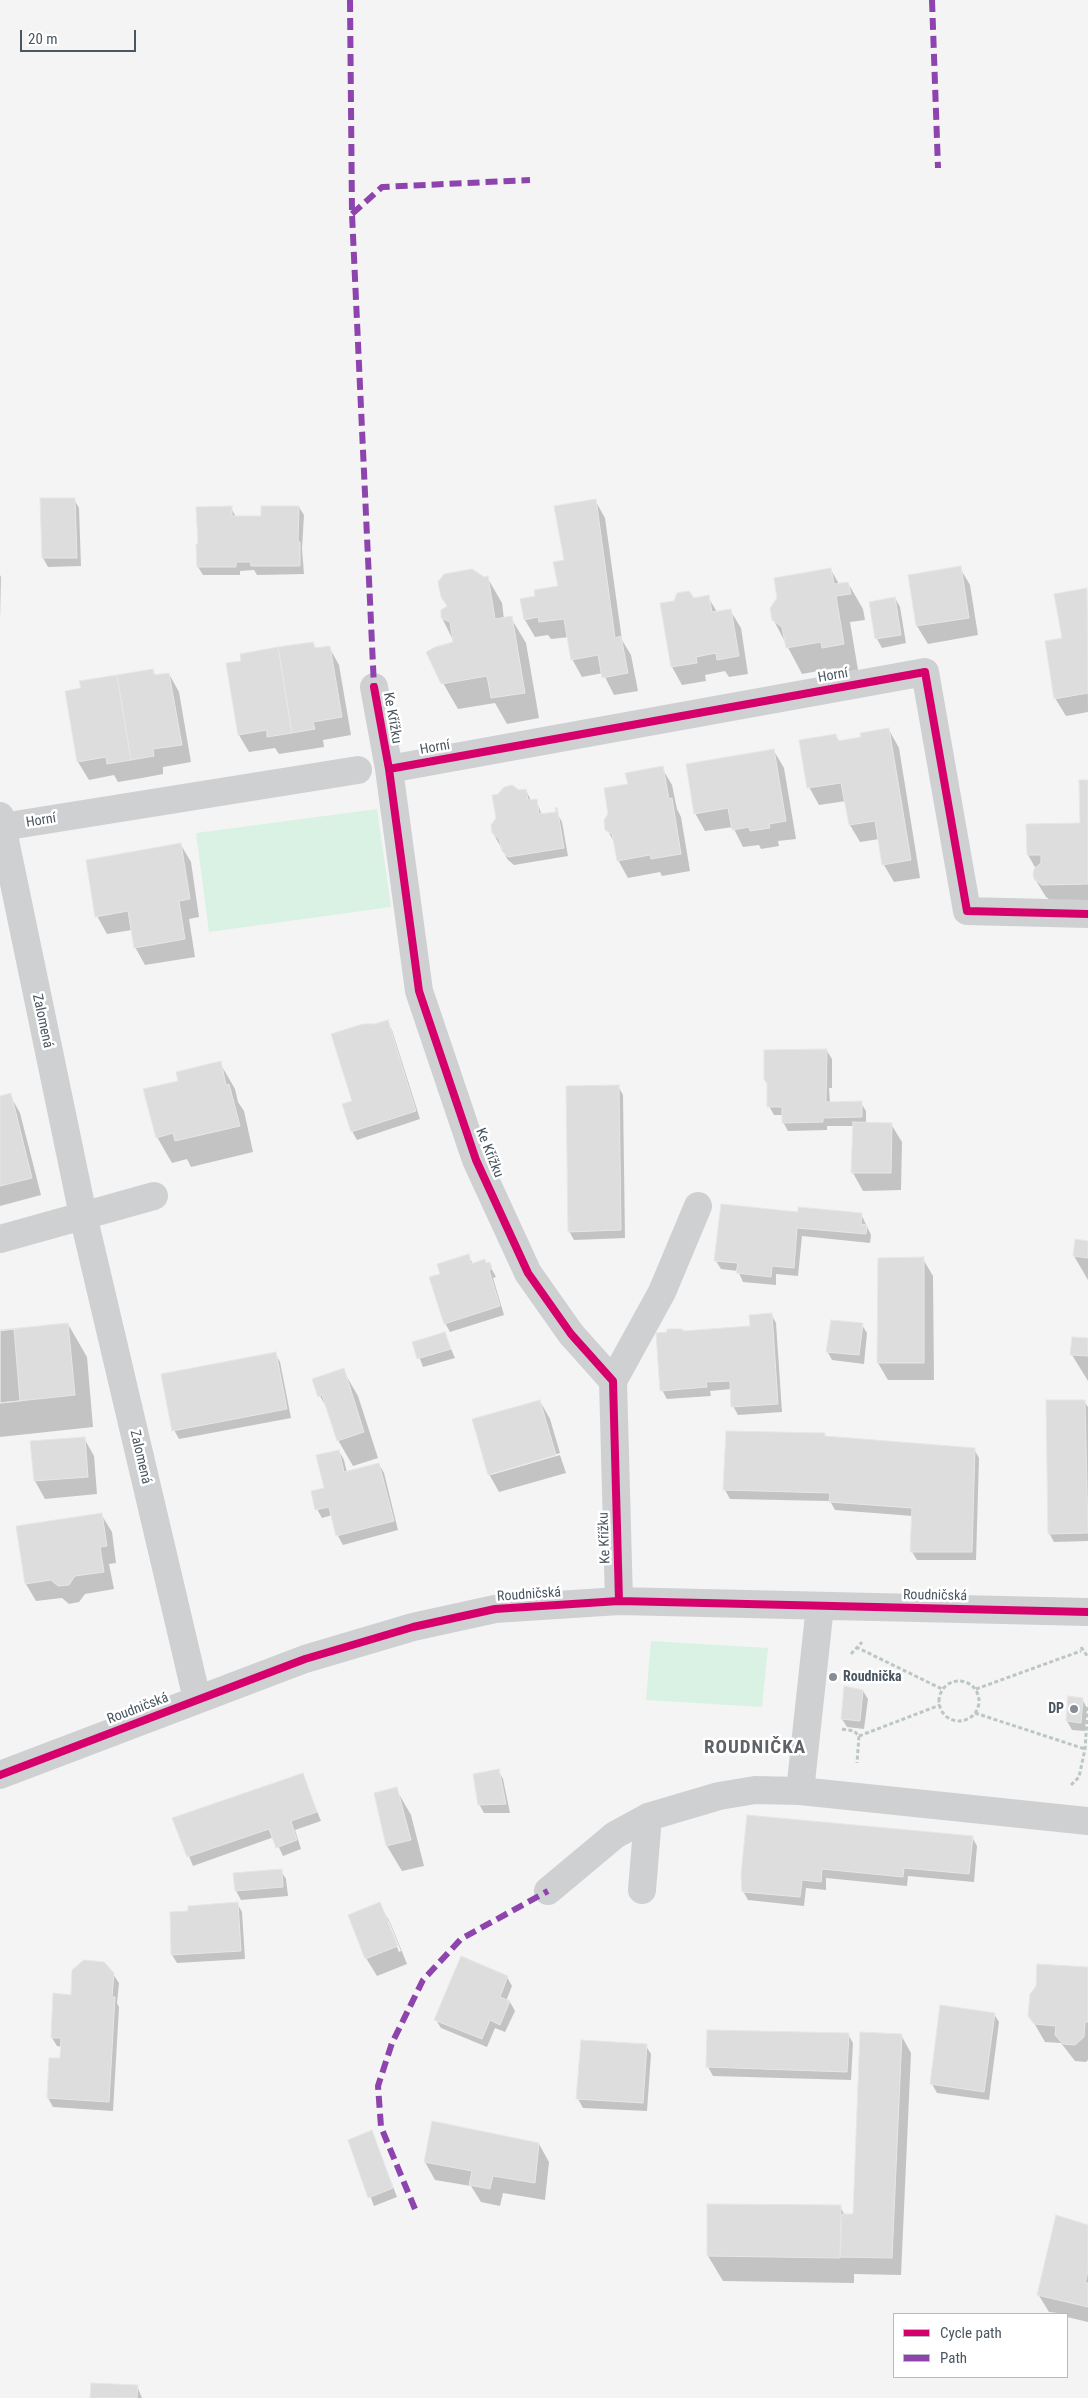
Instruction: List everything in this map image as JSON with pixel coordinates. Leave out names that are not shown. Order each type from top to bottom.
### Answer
[{"type":"street","name":"Horní","points":[[389,769],[924,672],[967,910],[1088,914]]},
{"type":"street","name":"Ke Křížku","points":[[374,687],[389,769],[419,991],[476,1160],[528,1273],[571,1334],[613,1381],[619,1601]]},
{"type":"street","name":"Horní","points":[[1,822],[358,770]]},
{"type":"street","name":"Zalomená","points":[[1,822],[83,1215],[197,1699]]},
{"type":"street","points":[[0,1240],[154,1196]]},
{"type":"street","points":[[613,1381],[662,1292],[698,1206]]},
{"type":"street","name":"Roudničská","points":[[0,1776],[305,1659],[413,1627],[495,1609],[619,1601],[1088,1612]]},
{"type":"street","points":[[800,1791],[820,1606]]},
{"type":"street","points":[[548,1891],[615,1835],[648,1816],[728,1794],[755,1790],[800,1791],[1088,1821]]},
{"type":"street","points":[[642,1890],[648,1816]]},
{"type":"path","points":[[847,1658],[856,1646],[942,1689]]},
{"type":"path","points":[[976,1689],[1081,1651]]},
{"type":"path","points":[[959,1681],[965,1682],[976,1689],[980,1701],[976,1714],[970,1718],[957,1721],[945,1715],[940,1705],[942,1689],[959,1681]]},
{"type":"path","points":[[859,1736],[940,1705]]},
{"type":"path","points":[[1069,1787],[1079,1777],[1088,1706]]},
{"type":"path","points":[[976,1714],[1084,1749]]},
{"type":"path","points":[[840,1728],[854,1731],[859,1736],[857,1764],[866,1765]]},
{"type":"green space","points":[[377,809],[391,907],[209,932],[196,833]]},
{"type":"green space","points":[[651,1641],[768,1648],[762,1707],[646,1700]]},
{"type":"building","points":[[40,498],[75,498],[77,558],[42,558]]},
{"type":"building","points":[[596,499],[615,638],[621,636],[628,673],[602,678],[598,655],[571,660],[564,619],[539,622],[538,617],[524,620],[520,599],[535,596],[534,590],[558,586],[553,562],[564,560],[554,506]]},
{"type":"building","points":[[232,506],[232,516],[261,516],[261,506],[299,506],[298,542],[300,542],[300,566],[251,566],[250,562],[236,562],[236,567],[197,567],[196,507]]},
{"type":"building","points":[[961,566],[969,618],[916,626],[908,575]]},
{"type":"building","points":[[831,568],[834,584],[848,582],[851,594],[836,596],[844,644],[822,648],[821,642],[786,648],[782,627],[772,620],[770,608],[777,598],[774,578]]},
{"type":"building","points":[[472,569],[484,577],[488,576],[495,619],[512,616],[525,693],[491,698],[487,676],[441,684],[426,652],[435,647],[453,642],[450,622],[441,618],[441,610],[447,606],[441,597],[438,582],[444,574]]},
{"type":"building","points":[[1087,588],[1088,693],[1054,699],[1045,641],[1062,638],[1054,594]]},
{"type":"building","points":[[689,591],[694,598],[709,595],[712,612],[731,609],[739,656],[717,660],[716,653],[696,657],[697,663],[671,667],[660,603],[674,601],[677,593]]},
{"type":"building","points":[[895,597],[901,635],[875,639],[869,602]]},
{"type":"building","points":[[313,642],[315,648],[330,646],[342,717],[313,722],[315,729],[292,733],[278,647]]},
{"type":"building","points":[[278,647],[292,733],[267,737],[267,730],[238,735],[226,663],[241,661],[240,654]]},
{"type":"building","points":[[153,669],[154,675],[169,673],[182,745],[153,749],[154,756],[131,760],[117,675]]},
{"type":"building","points":[[117,675],[131,760],[107,764],[106,757],[77,762],[65,691],[81,688],[79,681]]},
{"type":"building","points":[[889,728],[911,860],[882,865],[875,821],[849,825],[841,783],[807,788],[799,740],[836,734],[838,741],[861,737],[860,733]]},
{"type":"building","points":[[774,749],[786,821],[769,824],[770,828],[750,831],[749,827],[732,830],[728,808],[694,814],[686,764]]},
{"type":"building","points":[[663,766],[669,799],[672,798],[681,854],[651,859],[650,855],[617,861],[612,834],[605,830],[604,820],[608,814],[604,788],[628,784],[625,773]]},
{"type":"building","points":[[1079,780],[1088,780],[1088,884],[1042,885],[1034,879],[1033,874],[1034,869],[1041,863],[1041,855],[1027,855],[1026,824],[1080,823]]},
{"type":"building","points":[[512,785],[519,790],[526,789],[528,800],[537,799],[539,814],[556,812],[555,808],[557,807],[564,848],[508,857],[502,851],[499,839],[492,833],[491,825],[496,818],[492,795],[498,794],[504,787]]},
{"type":"building","points":[[181,843],[190,899],[179,901],[185,939],[134,948],[128,911],[95,917],[86,860]]},
{"type":"building","points":[[388,1020],[416,1111],[351,1132],[342,1104],[352,1101],[331,1034],[363,1024],[374,1024]]},
{"type":"building","points":[[827,1049],[826,1102],[862,1101],[862,1117],[823,1118],[823,1122],[782,1123],[782,1107],[767,1107],[767,1080],[764,1080],[764,1050]]},
{"type":"building","points":[[221,1061],[226,1085],[229,1084],[240,1126],[175,1141],[173,1133],[156,1138],[143,1089],[178,1081],[176,1072]]},
{"type":"building","points":[[619,1085],[621,1230],[568,1232],[566,1086]]},
{"type":"building","points":[[11,1093],[32,1178],[0,1186],[0,1096]]},
{"type":"building","points":[[853,1122],[892,1123],[891,1173],[851,1173]]},
{"type":"building","points":[[721,1204],[798,1212],[798,1207],[862,1213],[861,1224],[867,1225],[866,1234],[797,1228],[794,1268],[772,1266],[771,1277],[736,1273],[738,1263],[714,1261]]},
{"type":"building","points":[[1075,1239],[1088,1241],[1088,1258],[1073,1256]]},
{"type":"building","points":[[469,1254],[471,1264],[485,1259],[486,1263],[490,1262],[492,1269],[489,1270],[500,1306],[444,1324],[429,1277],[440,1274],[437,1264]]},
{"type":"building","points":[[924,1257],[924,1363],[877,1363],[878,1258]]},
{"type":"building","points":[[772,1313],[778,1404],[731,1407],[730,1381],[706,1382],[707,1387],[660,1391],[656,1333],[667,1332],[667,1329],[683,1329],[683,1331],[750,1326],[749,1315]]},
{"type":"building","points":[[831,1320],[863,1323],[859,1355],[826,1352]]},
{"type":"building","points":[[68,1323],[75,1395],[0,1403],[0,1330]]},
{"type":"building","points":[[14,1329],[20,1401],[0,1403],[0,1330]]},
{"type":"building","points":[[445,1332],[451,1349],[417,1359],[412,1342]]},
{"type":"building","points":[[1072,1337],[1088,1338],[1088,1356],[1070,1355]]},
{"type":"building","points":[[276,1352],[287,1409],[172,1431],[161,1374]]},
{"type":"building","points":[[344,1368],[364,1432],[337,1441],[322,1395],[318,1397],[312,1379]]},
{"type":"building","points":[[540,1400],[556,1455],[488,1475],[472,1419]]},
{"type":"building","points":[[1046,1400],[1085,1400],[1088,1533],[1048,1534]]},
{"type":"building","points":[[726,1431],[825,1433],[825,1436],[975,1448],[972,1552],[910,1552],[912,1508],[829,1502],[830,1493],[723,1490]]},
{"type":"building","points":[[85,1437],[88,1477],[34,1481],[30,1441]]},
{"type":"building","points":[[339,1450],[344,1472],[379,1463],[394,1521],[336,1536],[329,1507],[315,1510],[311,1491],[324,1488],[316,1455]]},
{"type":"building","points":[[102,1513],[107,1546],[100,1547],[104,1572],[75,1576],[69,1585],[58,1586],[51,1580],[25,1584],[16,1526]]},
{"type":"building","points":[[844,1686],[863,1690],[860,1721],[841,1719]]},
{"type":"building","name":"DP","points":[[1068,1696],[1083,1698],[1081,1723],[1066,1721]]},
{"type":"building","points":[[499,1769],[506,1804],[478,1805],[473,1774]]},
{"type":"building","points":[[303,1773],[317,1812],[291,1821],[297,1840],[276,1848],[269,1829],[187,1857],[172,1818]]},
{"type":"building","points":[[397,1787],[411,1840],[386,1846],[374,1793]]},
{"type":"building","points":[[747,1815],[973,1836],[969,1874],[904,1868],[903,1877],[822,1869],[821,1882],[802,1880],[800,1897],[742,1892],[741,1874]]},
{"type":"building","points":[[282,1869],[283,1887],[235,1891],[233,1873]]},
{"type":"building","points":[[238,1902],[241,1951],[171,1955],[170,1912],[188,1911],[188,1906]]},
{"type":"building","points":[[380,1902],[398,1946],[365,1959],[348,1915]]},
{"type":"building","points":[[461,1956],[508,1976],[500,1997],[510,2001],[500,2025],[490,2020],[482,2039],[434,2020]]},
{"type":"building","points":[[84,1960],[104,1962],[114,1973],[112,1997],[115,1997],[109,2102],[47,2098],[49,2058],[60,2058],[61,2038],[51,2038],[53,1993],[71,1995],[72,1970]]},
{"type":"building","points":[[1037,1964],[1088,1967],[1088,2022],[1085,2022],[1084,2037],[1075,2045],[1063,2044],[1055,2035],[1056,2026],[1034,2024],[1028,2016],[1030,1994],[1036,1986]]},
{"type":"building","points":[[940,2005],[995,2013],[984,2092],[930,2084]]},
{"type":"building","points":[[707,2030],[849,2033],[847,2072],[706,2067]]},
{"type":"building","points":[[860,2032],[902,2034],[892,2258],[840,2257],[842,2214],[853,2214]]},
{"type":"building","points":[[581,2040],[647,2044],[643,2103],[576,2099]]},
{"type":"building","points":[[432,2121],[539,2143],[535,2183],[493,2176],[490,2189],[469,2185],[472,2171],[424,2162]]},
{"type":"building","points":[[372,2130],[393,2188],[368,2198],[348,2140]]},
{"type":"building","points":[[707,2204],[841,2205],[840,2258],[707,2256]]},
{"type":"building","points":[[1056,2215],[1088,2225],[1088,2271],[1085,2283],[1088,2283],[1088,2307],[1037,2295]]},
{"type":"building","points":[[91,2383],[138,2385],[137,2398],[90,2398]]},
{"type":"marked path","points":[[350,0],[352,214],[374,687]]},
{"type":"marked path","points":[[932,0],[938,168]]},
{"type":"marked path","points":[[352,214],[382,187],[530,180]]},
{"type":"marked path","points":[[415,2209],[381,2127],[378,2086],[392,2043],[423,1980],[461,1939],[548,1891]]},
{"type":"cycle path","points":[[389,769],[925,672],[967,911],[1088,914]]},
{"type":"cycle path","points":[[374,687],[389,769],[419,991],[476,1160],[528,1273],[571,1334],[613,1381],[619,1601]]},
{"type":"cycle path","points":[[0,1775],[305,1659],[413,1627],[495,1609],[619,1601],[1088,1612]]},
{"type":"place","name":"Roudnička","points":[[833,1677]]},
{"type":"place","name":"DP","points":[[1074,1709]]},
{"type":"district","name":"ROUDNIČKA","points":[[755,1748]]}]
